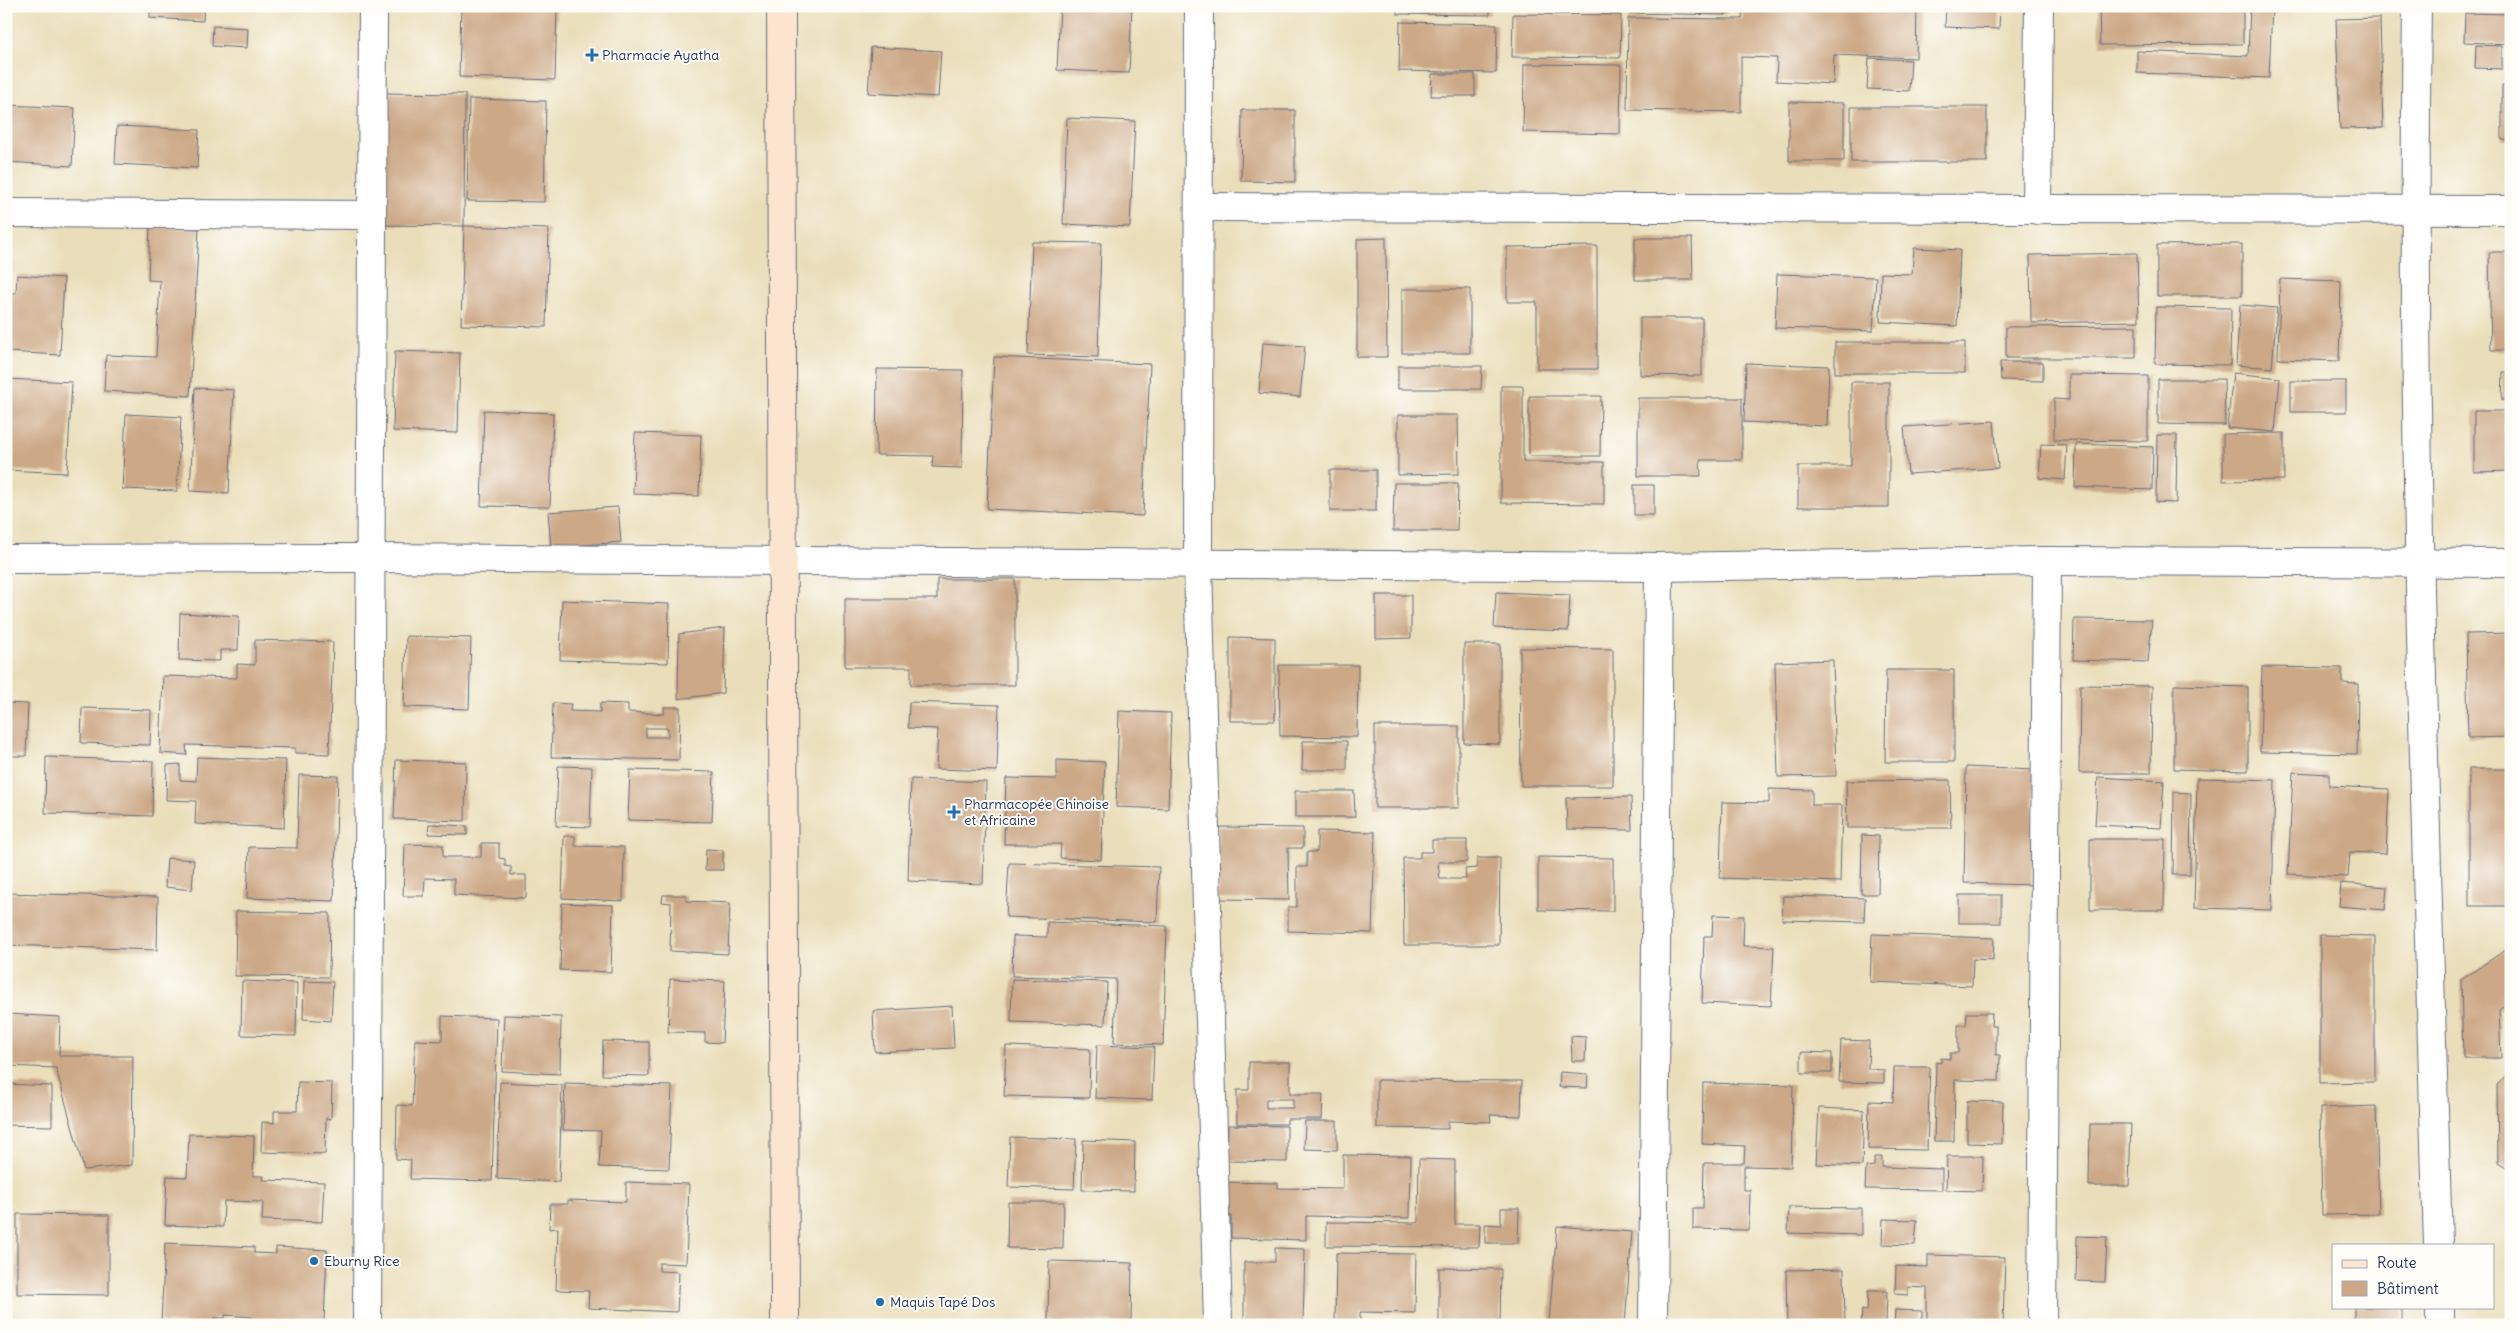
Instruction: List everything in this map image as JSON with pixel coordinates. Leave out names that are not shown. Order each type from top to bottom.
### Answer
[{"type":"street","points":[[367,1325],[373,6]]},
{"type":"street","points":[[781,6],[785,1325]]},
{"type":"street","points":[[1199,6],[1198,564],[1218,1325]]},
{"type":"street","points":[[2037,210],[2039,6]]},
{"type":"street","points":[[2417,6],[2414,209],[2418,563],[2438,1244]]},
{"type":"street","points":[[1199,208],[2511,210]]},
{"type":"street","points":[[6,213],[372,215]]},
{"type":"street","points":[[6,559],[371,558],[1658,567],[2047,561],[2511,562]]},
{"type":"street","points":[[2042,1325],[2047,561]]},
{"type":"street","points":[[1653,1325],[1658,567]]},
{"type":"street","points":[[2440,1308],[2440,1325]]},
{"type":"building","points":[[150,6],[204,6],[203,21],[150,18]]},
{"type":"building","points":[[461,6],[557,6],[555,80],[459,77]]},
{"type":"building","points":[[1060,6],[1132,6],[1129,73],[1057,70]]},
{"type":"building","points":[[1397,6],[1490,6],[1490,15],[1397,14]]},
{"type":"building","points":[[1515,6],[1561,6],[1561,8],[1515,8]]},
{"type":"building","points":[[1578,6],[1612,6],[1612,10],[1578,9]]},
{"type":"building","points":[[1626,6],[1726,6],[1726,15],[1626,13]]},
{"type":"building","points":[[1743,6],[1917,6],[1916,58],[1834,55],[1833,84],[1776,81],[1777,58],[1741,57],[1741,112],[1627,110],[1628,18],[1742,19]]},
{"type":"building","points":[[1946,6],[2000,6],[1999,29],[1945,27]]},
{"type":"building","points":[[2099,6],[2243,6],[2243,44],[2100,45]]},
{"type":"building","points":[[2250,6],[2272,6],[2269,78],[2137,73],[2137,51],[2248,56]]},
{"type":"building","points":[[2465,13],[2511,14],[2511,44],[2464,42]]},
{"type":"building","points":[[1513,14],[1621,15],[1620,58],[1512,57]]},
{"type":"building","points":[[2380,18],[2383,128],[2340,129],[2336,19]]},
{"type":"building","points":[[1400,22],[1497,24],[1496,73],[1399,71]]},
{"type":"building","points":[[213,26],[248,28],[247,48],[212,46]]},
{"type":"building","points":[[2476,45],[2502,46],[2502,69],[2475,68]]},
{"type":"building","points":[[871,47],[941,51],[938,97],[868,93]]},
{"type":"building","points":[[1869,58],[1911,60],[1909,91],[1867,89]]},
{"type":"building","points":[[1524,64],[1621,65],[1620,134],[1523,132]]},
{"type":"building","points":[[1432,74],[1475,74],[1475,96],[1431,96]]},
{"type":"building","points":[[2502,86],[2511,86],[2511,140],[2502,140]]},
{"type":"building","points":[[385,93],[465,94],[464,226],[383,225]]},
{"type":"building","points":[[469,99],[546,101],[544,202],[467,201]]},
{"type":"building","points":[[1789,102],[1844,103],[1844,161],[1789,161]]},
{"type":"building","points":[[6,105],[75,108],[72,166],[6,162]]},
{"type":"building","points":[[1851,107],[1987,107],[1987,162],[1851,162]]},
{"type":"building","points":[[1242,110],[1295,110],[1295,182],[1241,181]]},
{"type":"building","points":[[1067,118],[1135,121],[1130,227],[1063,224]]},
{"type":"building","points":[[117,126],[199,130],[197,168],[115,164]]},
{"type":"building","points":[[464,226],[549,229],[546,327],[461,325]]},
{"type":"building","points":[[150,227],[199,229],[190,396],[104,391],[106,355],[156,357],[160,281],[148,280]]},
{"type":"building","points":[[1386,238],[1387,357],[1357,357],[1357,239]]},
{"type":"building","points":[[1635,238],[1692,238],[1693,280],[1635,280]]},
{"type":"building","points":[[1032,242],[1101,243],[1098,357],[1028,355]]},
{"type":"building","points":[[2242,244],[2242,296],[2157,296],[2157,245]]},
{"type":"building","points":[[1597,246],[1597,369],[1537,369],[1537,302],[1507,302],[1507,247]]},
{"type":"building","points":[[1914,248],[1960,250],[1957,326],[1880,322],[1881,273],[1912,274]]},
{"type":"building","points":[[2489,252],[2511,252],[2511,350],[2491,350]]},
{"type":"building","points":[[2137,253],[2139,321],[2031,323],[2030,255]]},
{"type":"building","points":[[1777,274],[1876,277],[1873,331],[1775,328]]},
{"type":"building","points":[[17,275],[64,278],[60,355],[6,352],[6,293],[16,293]]},
{"type":"building","points":[[2280,279],[2341,281],[2339,361],[2278,359]]},
{"type":"building","points":[[1402,289],[1470,289],[1470,353],[1402,353]]},
{"type":"building","points":[[2240,305],[2277,308],[2272,368],[2236,365]]},
{"type":"building","points":[[2156,307],[2231,308],[2230,365],[2155,364]]},
{"type":"building","points":[[1640,318],[1702,318],[1702,376],[1640,375]]},
{"type":"building","points":[[2136,326],[2136,358],[2006,358],[2006,327]]},
{"type":"building","points":[[1835,342],[1965,342],[1965,373],[1835,373]]},
{"type":"building","points":[[1263,343],[1305,346],[1300,397],[1259,393]]},
{"type":"building","points":[[395,351],[460,353],[458,433],[393,431]]},
{"type":"building","points":[[994,357],[1150,364],[1143,516],[987,509]]},
{"type":"building","points":[[2000,362],[2043,362],[2043,381],[2001,380]]},
{"type":"building","points":[[1746,363],[1829,366],[1827,426],[1744,422]]},
{"type":"building","points":[[1398,366],[1482,366],[1481,389],[1398,389]]},
{"type":"building","points":[[877,369],[963,370],[962,468],[932,467],[933,456],[876,455]]},
{"type":"building","points":[[2503,372],[2511,372],[2511,400],[2502,400]]},
{"type":"building","points":[[2233,373],[2280,378],[2275,432],[2227,428]]},
{"type":"building","points":[[2069,375],[2148,376],[2148,441],[2054,440],[2054,399],[2069,400]]},
{"type":"building","points":[[6,379],[72,382],[67,473],[6,470]]},
{"type":"building","points":[[2158,379],[2224,379],[2225,425],[2158,424]]},
{"type":"building","points":[[2291,381],[2346,381],[2346,412],[2291,412]]},
{"type":"building","points":[[1851,382],[1889,382],[1889,507],[1798,507],[1798,466],[1851,466]]},
{"type":"building","points":[[1501,386],[1523,386],[1523,462],[1604,462],[1604,504],[1501,503]]},
{"type":"building","points":[[195,388],[234,390],[229,493],[190,491]]},
{"type":"building","points":[[1529,396],[1601,396],[1600,456],[1529,456]]},
{"type":"building","points":[[1638,398],[1742,398],[1742,460],[1700,460],[1701,476],[1638,476]]},
{"type":"building","points":[[484,410],[553,413],[550,507],[481,506]]},
{"type":"building","points":[[2474,411],[2511,411],[2511,471],[2474,472]]},
{"type":"building","points":[[126,414],[181,417],[177,491],[122,489]]},
{"type":"building","points":[[1398,415],[1458,415],[1459,474],[1398,475]]},
{"type":"building","points":[[1994,421],[1998,468],[1908,474],[1904,427]]},
{"type":"building","points":[[635,433],[701,435],[699,496],[633,494]]},
{"type":"building","points":[[2284,433],[2284,480],[2223,481],[2223,434]]},
{"type":"building","points":[[2157,435],[2177,435],[2176,503],[2156,502]]},
{"type":"building","points":[[2041,444],[2067,445],[2065,480],[2039,478]]},
{"type":"building","points":[[2076,444],[2153,447],[2152,490],[2075,487]]},
{"type":"building","points":[[1330,470],[1376,470],[1376,511],[1330,511]]},
{"type":"building","points":[[1394,483],[1458,483],[1457,531],[1393,531]]},
{"type":"building","points":[[1634,485],[1654,485],[1654,515],[1634,515]]},
{"type":"building","points":[[618,507],[621,542],[551,548],[548,512]]},
{"type":"building","points":[[937,579],[1015,579],[1015,685],[911,685],[911,667],[845,667],[845,599],[937,599]]},
{"type":"building","points":[[1496,592],[1570,595],[1568,631],[1494,628]]},
{"type":"building","points":[[1376,595],[1411,595],[1411,638],[1376,639]]},
{"type":"building","points":[[562,600],[669,604],[668,663],[560,660]]},
{"type":"building","points":[[180,613],[239,616],[238,650],[220,650],[220,661],[179,660]]},
{"type":"building","points":[[2074,619],[2152,620],[2148,662],[2073,660]]},
{"type":"building","points":[[725,628],[723,693],[678,699],[679,634]]},
{"type":"building","points":[[2511,633],[2511,737],[2468,738],[2466,634]]},
{"type":"building","points":[[406,636],[471,638],[469,709],[404,707]]},
{"type":"building","points":[[1230,637],[1275,638],[1275,721],[1230,721]]},
{"type":"building","points":[[255,640],[333,642],[329,754],[295,753],[295,748],[186,745],[187,755],[160,753],[163,676],[237,678],[237,664],[255,665]]},
{"type":"building","points":[[1464,644],[1500,644],[1500,744],[1464,743]]},
{"type":"building","points":[[1520,648],[1613,649],[1613,786],[1521,786]]},
{"type":"building","points":[[1833,660],[1836,776],[1778,777],[1775,662]]},
{"type":"building","points":[[1279,665],[1358,665],[1357,737],[1280,736]]},
{"type":"building","points":[[2262,667],[2342,668],[2342,683],[2358,684],[2357,754],[2260,752]]},
{"type":"building","points":[[1886,670],[1954,670],[1954,762],[1885,762]]},
{"type":"building","points":[[2080,685],[2152,686],[2151,773],[2079,773]]},
{"type":"building","points":[[2174,685],[2248,687],[2248,771],[2174,769]]},
{"type":"building","points":[[909,702],[999,705],[997,771],[936,769],[938,729],[908,728]]},
{"type":"building","points":[[6,703],[28,704],[26,756],[6,756]]},
{"type":"building","points":[[553,703],[571,704],[570,711],[600,712],[600,703],[628,704],[628,712],[664,714],[664,707],[680,707],[679,760],[551,757]],"holes":[[[646,728],[668,728],[668,737],[646,737]]]},
{"type":"building","points":[[82,708],[151,710],[150,745],[81,743]]},
{"type":"building","points":[[1119,711],[1171,713],[1168,809],[1116,807]]},
{"type":"building","points":[[1375,726],[1459,726],[1459,808],[1375,808]]},
{"type":"building","points":[[1303,741],[1347,741],[1347,770],[1302,770]]},
{"type":"building","points":[[46,757],[153,761],[152,816],[45,813]]},
{"type":"building","points":[[197,757],[286,760],[284,828],[195,824],[196,801],[166,800],[167,765],[180,764],[180,780],[196,781]]},
{"type":"building","points":[[396,760],[466,762],[465,821],[394,819]]},
{"type":"building","points":[[1057,760],[1105,762],[1101,860],[1060,858],[1061,844],[1004,844],[1006,778],[1057,779]]},
{"type":"building","points":[[558,766],[592,767],[590,827],[556,826]]},
{"type":"building","points":[[1966,767],[2034,770],[2031,885],[1964,883]]},
{"type":"building","points":[[2469,769],[2511,769],[2511,906],[2469,906]]},
{"type":"building","points":[[630,770],[714,772],[712,822],[628,820]]},
{"type":"building","points":[[2293,772],[2329,774],[2329,786],[2389,789],[2386,854],[2350,852],[2348,877],[2288,874]]},
{"type":"building","points":[[299,775],[338,776],[334,901],[247,898],[249,847],[297,848]]},
{"type":"building","points":[[2098,777],[2164,781],[2161,828],[2095,825]]},
{"type":"building","points":[[2197,778],[2275,780],[2272,910],[2194,908]]},
{"type":"building","points":[[911,779],[986,782],[983,884],[908,881]]},
{"type":"building","points":[[1950,780],[1951,828],[1847,828],[1846,781]]},
{"type":"building","points":[[1769,789],[1812,790],[1812,805],[1842,805],[1840,882],[1720,878],[1722,802],[1769,803]]},
{"type":"building","points":[[1295,791],[1354,791],[1355,817],[1295,817]]},
{"type":"building","points":[[2174,792],[2191,793],[2190,875],[2173,875]]},
{"type":"building","points":[[1631,797],[1632,830],[1567,829],[1566,798]]},
{"type":"building","points":[[429,824],[467,826],[467,835],[428,834]]},
{"type":"building","points":[[1218,827],[1303,828],[1303,848],[1288,848],[1289,900],[1218,899]]},
{"type":"building","points":[[1317,831],[1375,832],[1372,933],[1288,931],[1288,907],[1297,907],[1297,867],[1307,867],[1307,852],[1317,852]]},
{"type":"building","points":[[1862,835],[1879,836],[1878,894],[1861,894]]},
{"type":"building","points":[[564,836],[575,836],[575,846],[624,847],[623,901],[562,898]]},
{"type":"building","points":[[2090,839],[2165,839],[2164,910],[2090,910]]},
{"type":"building","points":[[1432,840],[1467,840],[1467,862],[1438,862],[1440,879],[1466,879],[1465,869],[1477,868],[1477,858],[1500,858],[1499,945],[1404,945],[1403,858],[1420,858],[1420,852],[1432,852]]},
{"type":"building","points":[[481,843],[499,843],[499,858],[505,859],[505,866],[511,867],[511,875],[526,875],[526,898],[454,895],[454,879],[425,878],[424,896],[403,896],[405,844],[443,845],[443,857],[481,857]]},
{"type":"building","points":[[706,849],[723,850],[723,870],[705,870]]},
{"type":"building","points":[[1538,857],[1613,858],[1613,911],[1538,910]]},
{"type":"building","points":[[167,858],[194,860],[192,890],[165,887]]},
{"type":"building","points":[[1009,863],[1159,867],[1157,922],[1006,917]]},
{"type":"building","points":[[2341,883],[2387,887],[2385,910],[2339,906]]},
{"type":"building","points":[[6,893],[158,897],[157,950],[6,945]]},
{"type":"building","points":[[663,895],[686,895],[686,901],[730,903],[728,954],[670,951],[671,903],[662,902]]},
{"type":"building","points":[[1959,895],[2001,895],[2001,923],[1959,923]]},
{"type":"building","points":[[1783,896],[1865,898],[1864,922],[1782,920]]},
{"type":"building","points":[[562,903],[613,905],[611,972],[560,970]]},
{"type":"building","points":[[236,911],[330,913],[329,977],[235,976]]},
{"type":"building","points":[[1713,915],[1744,916],[1743,946],[1774,947],[1771,1006],[1702,1003],[1704,936],[1712,936]]},
{"type":"building","points":[[1047,922],[1167,926],[1163,1045],[1114,1043],[1116,979],[1012,976],[1013,936],[1047,937]]},
{"type":"building","points":[[1872,934],[1994,938],[1993,960],[1973,959],[1972,986],[1870,982]]},
{"type":"building","points":[[2320,935],[2375,936],[2375,1082],[2320,1083]]},
{"type":"building","points":[[2511,946],[2511,1001],[2499,1010],[2501,1058],[2463,1058],[2461,980]]},
{"type":"building","points":[[670,979],[725,981],[722,1043],[705,1042],[705,1033],[668,1032]]},
{"type":"building","points":[[1012,979],[1107,982],[1105,1025],[1011,1022]]},
{"type":"building","points":[[242,981],[297,983],[296,1036],[241,1035]]},
{"type":"building","points":[[304,981],[333,982],[331,1021],[303,1019]]},
{"type":"building","points":[[952,1006],[954,1048],[875,1052],[873,1011]]},
{"type":"building","points":[[1967,1013],[1992,1013],[1991,1026],[1996,1026],[1996,1055],[2000,1055],[1999,1081],[1955,1080],[1954,1141],[1934,1141],[1936,1062],[1941,1063],[1941,1058],[1950,1059],[1950,1053],[1958,1053],[1958,1025],[1966,1025]]},
{"type":"building","points":[[6,1014],[60,1017],[59,1056],[133,1056],[132,1165],[84,1170],[56,1068],[6,1066]]},
{"type":"building","points":[[504,1015],[561,1017],[560,1074],[502,1071]]},
{"type":"building","points":[[442,1016],[497,1018],[492,1181],[410,1179],[411,1160],[396,1159],[397,1105],[412,1106],[415,1040],[442,1041]]},
{"type":"building","points":[[1571,1036],[1586,1037],[1585,1061],[1572,1061]]},
{"type":"building","points":[[1841,1040],[1869,1041],[1868,1069],[1884,1070],[1884,1083],[1839,1082]]},
{"type":"building","points":[[603,1041],[649,1042],[649,1076],[602,1075]]},
{"type":"building","points":[[1097,1045],[1154,1047],[1152,1100],[1095,1098]]},
{"type":"building","points":[[1006,1046],[1090,1049],[1089,1098],[1004,1096]]},
{"type":"building","points":[[1801,1052],[1832,1053],[1832,1073],[1801,1073]]},
{"type":"building","points":[[1249,1062],[1290,1062],[1290,1094],[1323,1094],[1322,1119],[1287,1119],[1287,1124],[1237,1124],[1237,1090],[1249,1090]],"holes":[[[1266,1099],[1293,1099],[1293,1108],[1266,1108]]]},
{"type":"building","points":[[1894,1067],[1930,1067],[1927,1150],[1868,1149],[1869,1101],[1893,1102]]},
{"type":"building","points":[[2511,1070],[2511,1170],[2498,1162],[2497,1085]]},
{"type":"building","points":[[1560,1072],[1588,1074],[1587,1088],[1559,1087]]},
{"type":"building","points":[[1377,1080],[1522,1081],[1521,1116],[1490,1115],[1491,1122],[1448,1121],[1448,1129],[1377,1128]]},
{"type":"building","points":[[298,1082],[332,1083],[331,1119],[326,1118],[325,1154],[261,1152],[262,1122],[274,1123],[274,1111],[297,1111]]},
{"type":"building","points":[[500,1082],[562,1085],[559,1182],[497,1179]]},
{"type":"building","points":[[565,1083],[672,1086],[669,1169],[599,1167],[601,1131],[563,1130]]},
{"type":"building","points":[[1703,1083],[1793,1085],[1791,1167],[1744,1166],[1744,1190],[1750,1190],[1749,1230],[1693,1229],[1693,1208],[1703,1208],[1704,1163],[1744,1163],[1745,1146],[1702,1144]]},
{"type":"building","points":[[6,1084],[52,1086],[52,1126],[6,1125]]},
{"type":"building","points":[[1967,1101],[2003,1102],[2002,1144],[1967,1143]]},
{"type":"building","points":[[2376,1106],[2379,1214],[2322,1215],[2320,1108]]},
{"type":"building","points":[[1819,1108],[1864,1110],[1862,1166],[1816,1164]]},
{"type":"building","points":[[1305,1121],[1337,1121],[1337,1150],[1304,1149]]},
{"type":"building","points":[[2090,1124],[2131,1124],[2129,1186],[2089,1186]]},
{"type":"building","points":[[1228,1125],[1287,1126],[1287,1162],[1227,1161]]},
{"type":"building","points":[[189,1134],[254,1136],[253,1176],[264,1176],[263,1180],[324,1182],[322,1222],[262,1220],[263,1202],[224,1201],[223,1227],[165,1225],[167,1176],[187,1177]]},
{"type":"building","points":[[1010,1137],[1076,1139],[1074,1189],[1008,1187]]},
{"type":"building","points":[[1083,1140],[1135,1142],[1134,1191],[1082,1190]]},
{"type":"building","points":[[1343,1155],[1411,1156],[1410,1218],[1306,1216],[1306,1240],[1231,1238],[1231,1216],[1217,1215],[1218,1182],[1278,1183],[1278,1188],[1343,1189]]},
{"type":"building","points":[[1947,1156],[1983,1156],[1982,1191],[1946,1190]]},
{"type":"building","points":[[1874,1157],[1882,1157],[1882,1167],[1942,1169],[1942,1190],[1865,1189],[1866,1167],[1874,1166]]},
{"type":"building","points":[[1419,1159],[1455,1160],[1455,1224],[1480,1224],[1479,1247],[1326,1246],[1326,1222],[1418,1223]]},
{"type":"building","points":[[626,1182],[689,1184],[686,1264],[659,1263],[659,1271],[679,1272],[677,1312],[588,1308],[589,1291],[556,1290],[558,1228],[549,1229],[550,1204],[568,1204],[568,1200],[626,1202]]},
{"type":"building","points":[[1008,1202],[1064,1202],[1063,1249],[1007,1248]]},
{"type":"building","points":[[1789,1207],[1861,1208],[1861,1235],[1788,1233]]},
{"type":"building","points":[[1501,1208],[1519,1208],[1518,1243],[1485,1243],[1485,1224],[1501,1225]]},
{"type":"building","points":[[17,1214],[109,1215],[109,1295],[17,1294]]},
{"type":"building","points":[[1883,1219],[1917,1220],[1915,1245],[1882,1244]]},
{"type":"building","points":[[1557,1226],[1632,1232],[1625,1325],[1549,1322]]},
{"type":"building","points":[[2077,1236],[2107,1237],[2105,1282],[2076,1281]]},
{"type":"building","points":[[165,1243],[254,1247],[254,1253],[276,1254],[276,1247],[327,1250],[324,1323],[252,1320],[252,1317],[225,1315],[225,1318],[214,1318],[213,1325],[161,1323]]},
{"type":"building","points":[[1275,1248],[1305,1249],[1303,1325],[1244,1325],[1244,1262],[1275,1262]]},
{"type":"building","points":[[1336,1253],[1416,1254],[1415,1313],[1360,1312],[1360,1325],[1335,1325]]},
{"type":"building","points":[[1928,1255],[2005,1257],[2003,1325],[1927,1325],[1927,1288],[1908,1287],[1908,1295],[1895,1294],[1896,1266],[1928,1267]]},
{"type":"building","points":[[1049,1261],[1132,1263],[1131,1323],[1048,1321]]},
{"type":"building","points":[[1439,1268],[1501,1269],[1500,1325],[1439,1325]]},
{"type":"building","points":[[1844,1269],[1845,1325],[1787,1325],[1786,1270]]},
{"type":"building","points":[[1868,1291],[1887,1291],[1886,1325],[1861,1325],[1862,1310],[1867,1311]]},
{"type":"building","points":[[2354,1308],[2402,1308],[2402,1325],[2354,1325]]},
{"type":"building","points":[[1895,1310],[1922,1311],[1922,1325],[1894,1325]]},
{"type":"place","name":"Pharmacie Ayatha","points":[[592,55]]},
{"type":"place","name":"Pharmacopée Chinoise et Africaine","points":[[954,812]]},
{"type":"place","name":"Eburny Rice","points":[[314,1261]]},
{"type":"place","name":"Maquis Tapé Dos","points":[[880,1302]]}]
